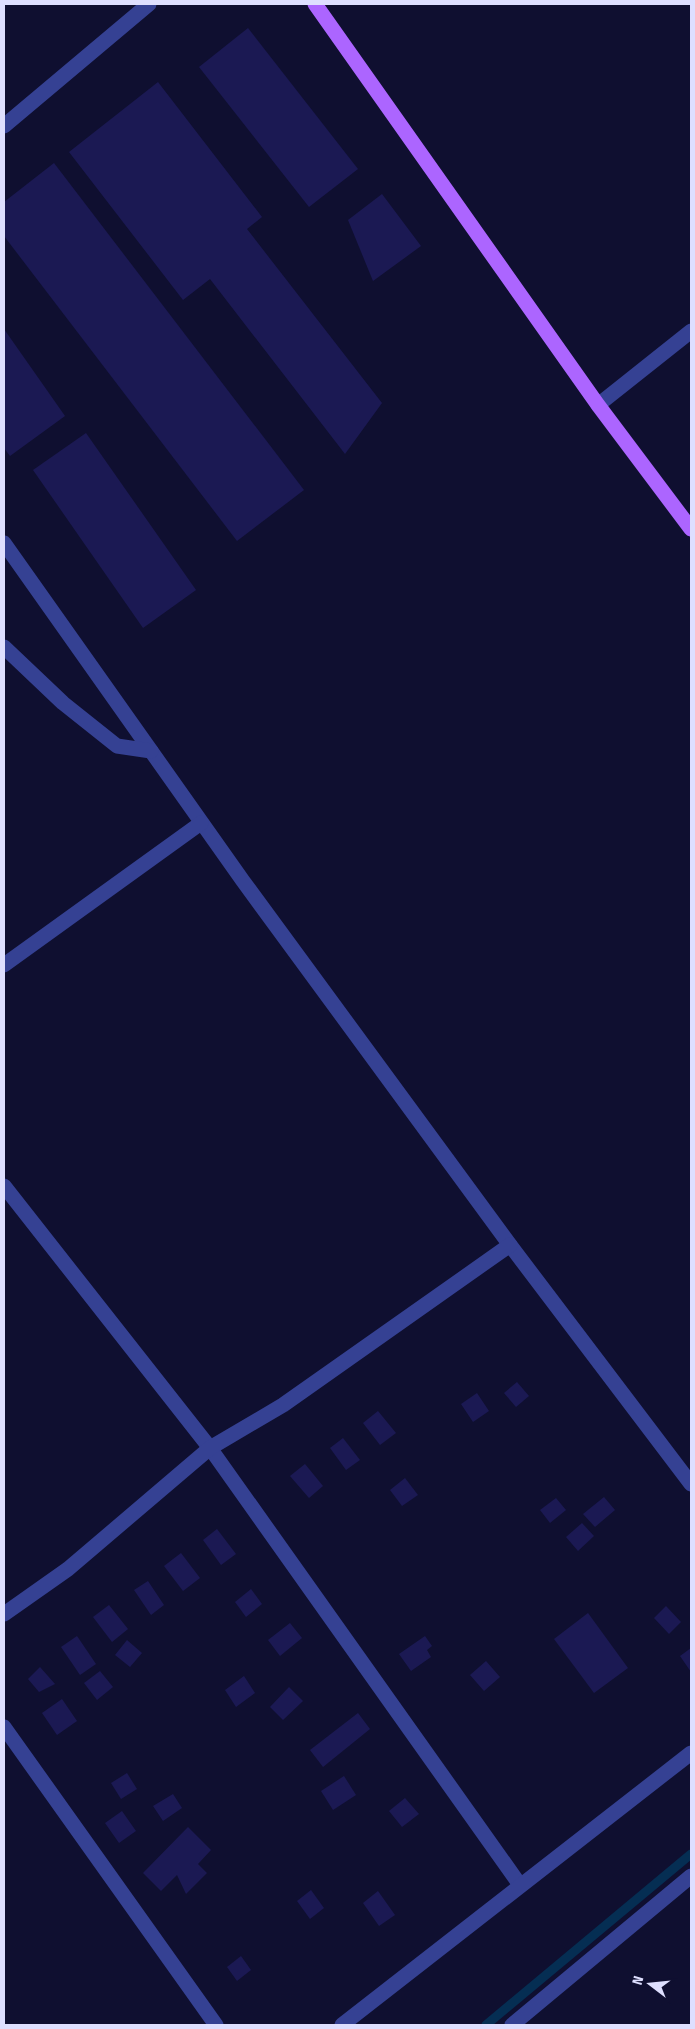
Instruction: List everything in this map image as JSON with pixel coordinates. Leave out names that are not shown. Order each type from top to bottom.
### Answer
[{"type":"main road","points":[[315,4],[598,405],[691,529]]},
{"type":"street","points":[[4,126],[149,4]]},
{"type":"street","points":[[598,405],[691,331]]},
{"type":"street","points":[[4,543],[201,822],[510,1245],[691,1484]]},
{"type":"street","points":[[4,647],[63,703],[117,746],[151,751]]},
{"type":"street","points":[[4,965],[201,822]]},
{"type":"street","points":[[4,1186],[210,1448],[520,1884]]},
{"type":"street","points":[[4,1614],[68,1569],[210,1448],[282,1405],[510,1245]]},
{"type":"street","points":[[4,1727],[216,2025]]},
{"type":"street","points":[[342,2025],[520,1884],[691,1753]]},
{"type":"street","points":[[512,2025],[691,1876]]},
{"type":"building","points":[[248,28],[358,169],[309,207],[199,67]]},
{"type":"building","points":[[158,82],[262,217],[247,229],[382,403],[345,454],[210,279],[183,300],[69,152]]},
{"type":"building","points":[[54,163],[304,490],[237,541],[4,236],[4,202]]},
{"type":"building","points":[[382,194],[421,246],[373,281],[348,220]]},
{"type":"building","points":[[4,329],[65,416],[10,456],[4,448]]},
{"type":"building","points":[[86,433],[196,590],[143,628],[33,470]]},
{"type":"building","points":[[517,1382],[529,1396],[516,1407],[504,1393]]},
{"type":"building","points":[[477,1393],[489,1411],[473,1422],[461,1404]]},
{"type":"building","points":[[378,1411],[396,1433],[380,1445],[363,1423]]},
{"type":"building","points":[[343,1438],[360,1460],[346,1470],[330,1448]]},
{"type":"building","points":[[305,1464],[323,1486],[309,1498],[290,1476]]},
{"type":"building","points":[[405,1478],[418,1495],[402,1506],[390,1490]]},
{"type":"building","points":[[604,1497],[615,1510],[595,1527],[583,1514]]},
{"type":"building","points":[[556,1498],[566,1510],[550,1523],[540,1510]]},
{"type":"building","points":[[582,1523],[594,1536],[578,1551],[566,1537]]},
{"type":"building","points":[[217,1529],[236,1554],[221,1565],[203,1540]]},
{"type":"building","points":[[181,1553],[200,1578],[183,1591],[164,1566]]},
{"type":"building","points":[[148,1581],[164,1605],[151,1615],[134,1590]]},
{"type":"building","points":[[251,1589],[262,1604],[246,1617],[235,1602]]},
{"type":"building","points":[[109,1605],[128,1629],[112,1642],[93,1617]]},
{"type":"building","points":[[666,1606],[681,1622],[669,1634],[654,1618]]},
{"type":"building","points":[[588,1613],[628,1668],[594,1693],[554,1639]]},
{"type":"building","points":[[290,1623],[302,1638],[280,1656],[268,1640]]},
{"type":"building","points":[[77,1636],[96,1664],[80,1675],[61,1647]]},
{"type":"building","points":[[425,1636],[432,1646],[427,1650],[431,1657],[411,1671],[399,1654]]},
{"type":"building","points":[[127,1640],[142,1653],[130,1667],[115,1655]]},
{"type":"building","points":[[691,1648],[691,1672],[680,1656]]},
{"type":"building","points":[[486,1661],[500,1677],[484,1691],[470,1675]]},
{"type":"building","points":[[40,1667],[55,1684],[39,1692],[28,1679]]},
{"type":"building","points":[[100,1671],[113,1687],[97,1700],[84,1683]]},
{"type":"building","points":[[244,1676],[255,1693],[236,1707],[225,1690]]},
{"type":"building","points":[[289,1687],[303,1701],[283,1720],[270,1707]]},
{"type":"building","points":[[62,1699],[77,1721],[57,1735],[42,1713]]},
{"type":"building","points":[[358,1713],[370,1729],[323,1767],[310,1750]]},
{"type":"building","points":[[127,1773],[137,1789],[121,1799],[111,1783]]},
{"type":"building","points":[[344,1776],[356,1795],[333,1810],[321,1791]]},
{"type":"building","points":[[173,1794],[182,1808],[163,1821],[153,1806]]},
{"type":"building","points":[[405,1798],[419,1814],[402,1827],[389,1811]]},
{"type":"building","points":[[122,1811],[136,1831],[119,1843],[105,1823]]},
{"type":"building","points":[[188,1827],[211,1850],[198,1864],[207,1873],[186,1894],[177,1875],[161,1891],[143,1873]]},
{"type":"building","points":[[311,1890],[324,1908],[310,1919],[297,1901]]},
{"type":"building","points":[[378,1891],[395,1915],[379,1926],[363,1903]]},
{"type":"building","points":[[241,1956],[251,1970],[237,1981],[227,1967]]},
{"type":"waterway","points":[[486,2025],[691,1854]]}]
